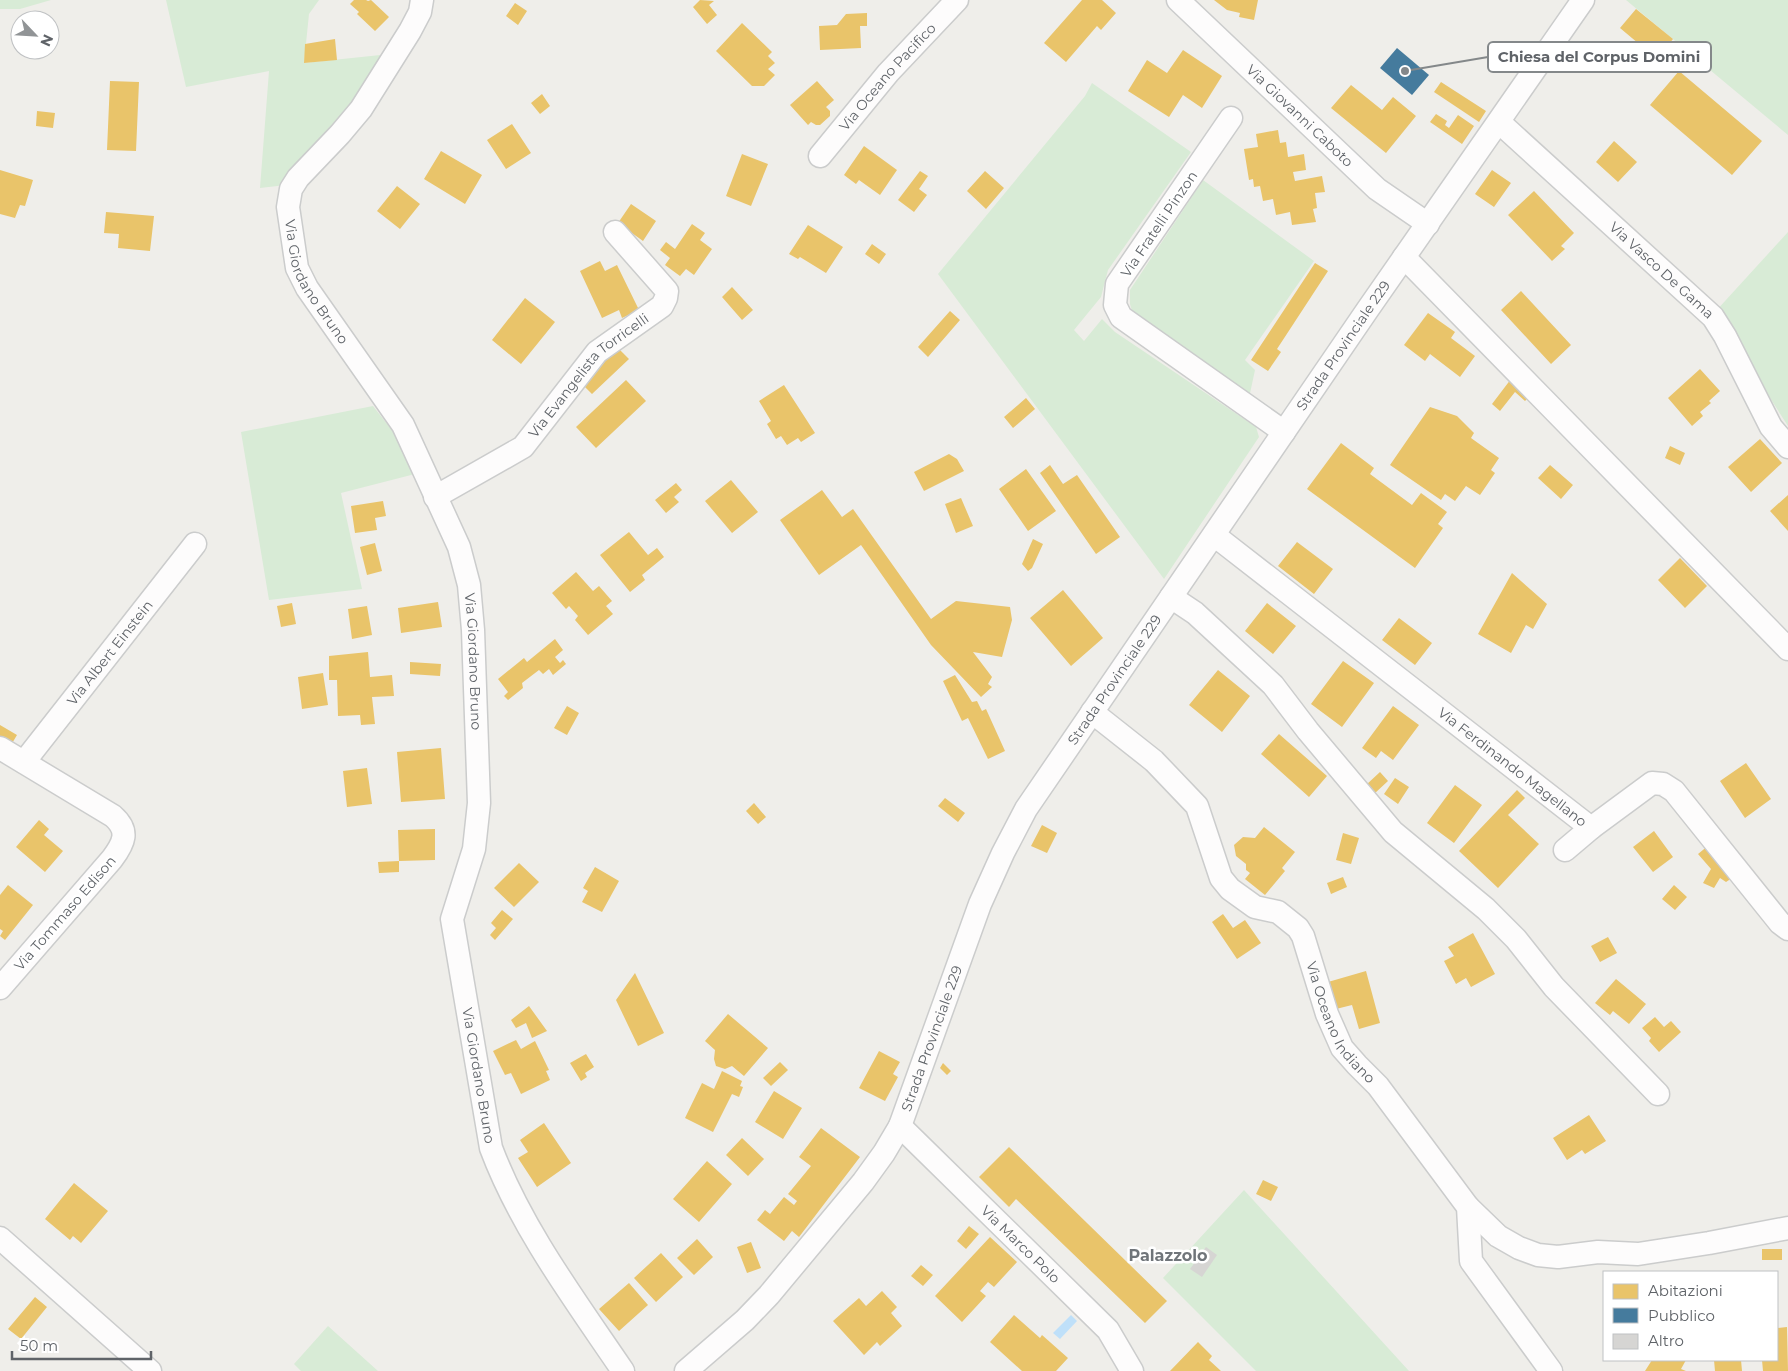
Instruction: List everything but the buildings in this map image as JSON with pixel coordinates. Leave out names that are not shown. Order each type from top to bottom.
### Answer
[{"type":"street","name":"Via Giordano Bruno","points":[[422,0],[420,12],[410,31],[361,109],[298,178],[291,189],[288,207],[297,268],[307,288],[403,425],[459,547],[468,585],[473,630],[479,803],[474,849],[452,919],[491,1148],[502,1176],[556,1272],[623,1371]]},
{"type":"street","name":"Via Oceano Pacifico","points":[[820,156],[888,73],[957,0]]},
{"type":"street","name":"Via Giovanni Caboto","points":[[1178,0],[1377,189],[1428,224]]},
{"type":"street","name":"Strada Provinciale 229","points":[[686,1371],[745,1320],[769,1295],[864,1182],[884,1153],[900,1126],[980,904],[1003,853],[1026,809],[1404,257],[1583,0]]},
{"type":"street","name":"Via Fratelli Pinzon","points":[[1231,118],[1118,284],[1115,305],[1121,317],[1284,432]]},
{"type":"street","name":"Via Vasco De Gama","points":[[1499,122],[1713,317],[1725,336],[1771,426],[1788,448]]},
{"type":"street","name":"Via Evangelista Torricelli","points":[[435,497],[523,447],[597,352],[662,306],[667,291],[614,232]]},
{"type":"street","points":[[1404,257],[1788,649]]},
{"type":"street","name":"Via Ferdinando Magellano","points":[[1214,535],[1591,828],[1652,783],[1663,784],[1674,791],[1780,922],[1788,929]]},
{"type":"street","name":"Via Albert Einstein","points":[[24,762],[195,544]]},
{"type":"street","points":[[1171,597],[1195,613],[1272,685],[1308,731],[1394,832],[1486,909],[1516,939],[1554,987],[1658,1094]]},
{"type":"street","name":"Via Oceano Indiano","points":[[1092,712],[1154,761],[1197,806],[1221,878],[1230,888],[1255,907],[1278,912],[1298,928],[1303,936],[1327,1014],[1342,1048],[1378,1086],[1468,1207],[1498,1236],[1519,1248],[1538,1255],[1558,1257],[1598,1252],[1638,1254],[1788,1228]]},
{"type":"street","points":[[0,748],[24,762]]},
{"type":"street","name":"Via Tommaso Edison","points":[[4,976],[112,859],[121,848],[125,836],[121,823],[113,816],[24,762]]},
{"type":"street","points":[[1565,850],[1591,828]]},
{"type":"street","name":"Via Marco Polo","points":[[900,1126],[1108,1330],[1132,1371]]},
{"type":"street","points":[[1468,1207],[1471,1261],[1551,1371]]},
{"type":"street","points":[[0,1238],[150,1371]]},
{"type":"green space","points":[[0,0],[51,0],[20,9],[0,9]]},
{"type":"green space","points":[[166,0],[319,0],[309,14],[304,63],[390,54],[357,100],[286,185],[260,188],[269,71],[186,87]]},
{"type":"green space","points":[[1626,0],[1788,0],[1788,135]]},
{"type":"green space","points":[[1092,83],[1191,152],[1108,270],[1101,297],[1074,330],[1084,341],[1102,319],[1115,332],[1256,427],[1259,437],[1164,579],[938,274],[1085,96]]},
{"type":"green space","points":[[1203,180],[1314,261],[1245,360],[1255,370],[1249,398],[1132,311],[1130,304],[1130,290]]},
{"type":"green space","points":[[1788,232],[1788,426],[1715,312]]},
{"type":"green space","points":[[373,406],[395,434],[415,474],[341,493],[362,589],[269,600],[241,432]]},
{"type":"green space","points":[[1244,1190],[1409,1371],[1256,1371],[1163,1278]]},
{"type":"green space","points":[[328,1326],[378,1371],[301,1371],[294,1364]]},
{"type":"water","points":[[1071,1315],[1077,1321],[1060,1339],[1053,1333]]},
{"type":"place","name":"Chiesa del Corpus Domini","points":[[1405,71]]},
{"type":"district","name":"Palazzolo","points":[[1168,1255]]}]
